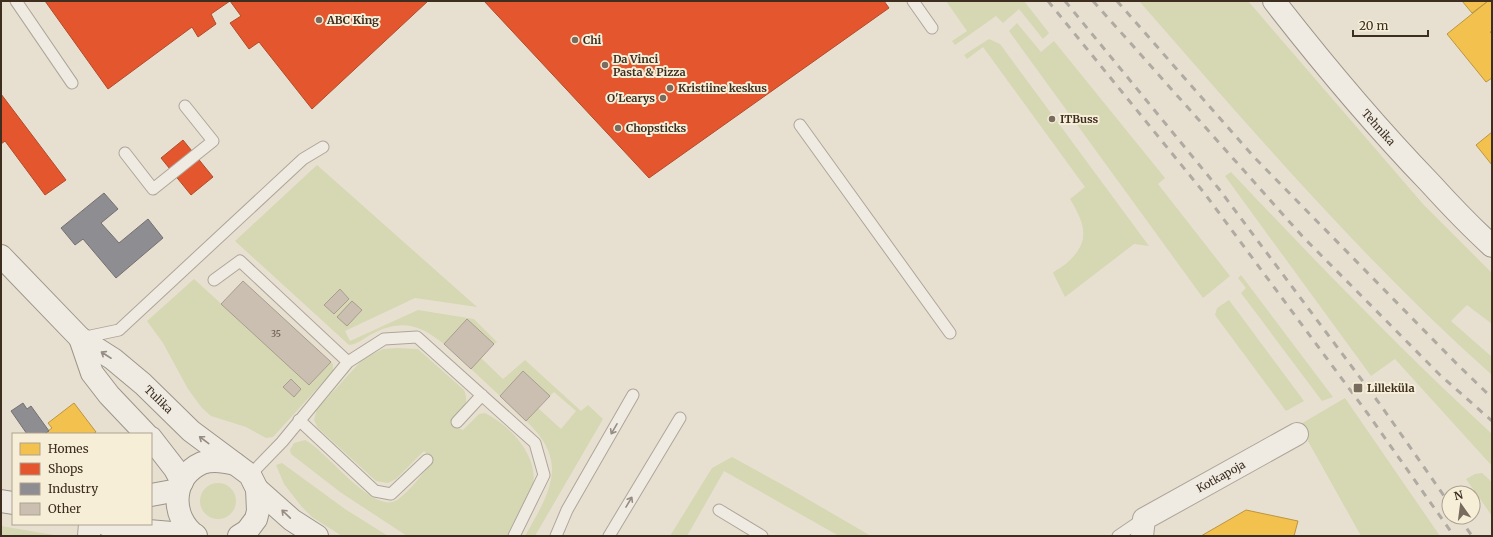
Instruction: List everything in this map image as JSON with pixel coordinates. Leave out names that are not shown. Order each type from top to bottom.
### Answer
[{"type":"street","name":"Tehnika","points":[[1274,1],[1328,70],[1394,146],[1476,232],[1492,246]]},
{"type":"street","name":"Tulika","points":[[1,256],[80,338],[113,359],[143,384],[191,431],[248,476],[292,520],[317,536]]},
{"type":"street","name":"Tulika","points":[[80,338],[92,373],[131,426],[144,433]]},
{"type":"street","name":"Kotkapoja","points":[[1143,528],[1297,434]]},
{"type":"street","points":[[152,439],[175,469],[180,486]]},
{"type":"street","points":[[196,536],[186,528],[180,518],[177,508],[180,486],[188,472],[202,463],[219,460],[248,476],[259,504],[256,519],[247,531],[239,536]]},
{"type":"street","points":[[152,495],[180,486]]},
{"type":"street","points":[[1,500],[12,503]]},
{"type":"street","points":[[89,536],[90,525]]},
{"type":"street","points":[[107,525],[113,528],[196,536]]},
{"type":"lane","points":[[16,1],[72,83]]},
{"type":"lane","points":[[913,1],[932,28]]},
{"type":"lane","points":[[125,153],[153,189],[212,141],[185,106]]},
{"type":"lane","points":[[800,125],[950,333]]},
{"type":"lane","points":[[80,338],[119,330],[303,159],[323,147]]},
{"type":"lane","points":[[214,280],[240,261],[348,362]]},
{"type":"lane","points":[[248,476],[282,442],[348,362],[384,339],[417,337],[535,443],[544,476],[514,536]]},
{"type":"lane","points":[[457,422],[482,395]]},
{"type":"lane","points":[[556,536],[567,510],[633,395]]},
{"type":"lane","points":[[609,536],[680,418]]},
{"type":"lane","points":[[299,420],[375,491],[391,494],[427,460]]},
{"type":"lane","points":[[719,510],[762,536]]},
{"type":"lane","name":"Kotkapoja","points":[[1118,536],[1143,528]]},
{"type":"green space","points":[[946,1],[1024,1],[1049,33],[1043,39],[1019,9],[1003,23],[996,16],[955,45],[952,41],[967,31]]},
{"type":"green space","points":[[1139,1],[1248,1],[1423,204],[1492,273],[1492,324],[1467,305],[1451,321],[1492,357],[1492,375],[1399,287],[1354,241],[1224,98]]},
{"type":"green space","points":[[1017,23],[1041,52],[1054,41],[1165,178],[1158,184],[1230,276],[1203,298],[1009,31]]},
{"type":"green space","points":[[989,39],[1000,44],[1149,246],[1134,244],[1065,297],[1053,273],[1076,254],[1083,239],[1082,224],[1070,199],[1085,187],[983,47],[967,59],[964,55]]},
{"type":"green space","points":[[317,165],[477,307],[415,298],[345,331],[350,341],[418,310],[474,319],[497,342],[494,344],[467,319],[444,344],[435,337],[418,328],[401,325],[382,329],[358,342],[349,345],[235,241]]},
{"type":"green space","points":[[1231,172],[1359,305],[1492,434],[1492,466],[1395,359],[1371,376],[1225,176]]},
{"type":"green space","points":[[1241,275],[1333,397],[1322,401],[1241,293],[1246,288],[1238,278]]},
{"type":"green space","points":[[194,279],[309,384],[331,362],[333,364],[333,371],[273,437],[266,438],[246,427],[211,416],[202,408],[188,389],[163,343],[147,321]]},
{"type":"green space","points":[[1229,300],[1304,401],[1286,411],[1215,315],[1217,308]]},
{"type":"green space","points":[[383,349],[418,349],[464,390],[466,395],[466,404],[456,427],[463,430],[479,414],[485,413],[505,426],[522,444],[532,466],[534,477],[530,495],[509,536],[407,536],[340,492],[291,454],[290,450],[294,443],[305,440],[325,455],[363,490],[376,499],[387,502],[397,500],[407,492],[433,461],[424,451],[396,479],[388,483],[376,481],[318,428],[314,420],[317,409],[363,359]]},
{"type":"green space","points":[[481,358],[503,379],[525,360],[581,411],[588,405],[603,419],[535,536],[525,536],[548,491],[552,464],[548,450],[540,436],[526,421],[538,408],[561,429],[576,411],[554,392],[550,396],[523,371],[500,396],[471,369]]},
{"type":"green space","points":[[1345,398],[1440,536],[1361,536],[1299,425]]},
{"type":"green space","points":[[732,457],[871,536],[839,536],[724,471],[687,536],[670,536],[712,468]]},
{"type":"green space","points":[[282,463],[345,509],[388,536],[342,536],[312,517],[301,506],[284,484],[276,465]]},
{"type":"green space","points":[[1482,473],[1492,482],[1492,516],[1481,500],[1481,485],[1470,485],[1466,479],[1475,474]]},
{"type":"green space","points":[[222,483],[231,488],[235,494],[235,508],[231,514],[222,519],[214,519],[205,514],[201,508],[200,497],[205,488],[211,484]]},
{"type":"green space","points":[[1,526],[54,535],[56,536],[1,536]]},
{"type":"building: Homes","points":[[1462,1],[1488,1],[1472,13]]},
{"type":"building: Homes","points":[[1488,1],[1492,1],[1492,31],[1490,32],[1492,34],[1492,78],[1486,82],[1447,34]]},
{"type":"building: Homes","points":[[1492,132],[1492,165],[1476,145]]},
{"type":"building: Homes","points":[[74,403],[96,432],[45,433],[52,428],[48,423]]},
{"type":"building: Homes","points":[[1246,510],[1298,521],[1294,536],[1201,536]]},
{"type":"building: Shops","points":[[45,1],[230,1],[211,14],[216,24],[198,37],[192,27],[108,89]]},
{"type":"building: Shops","points":[[230,1],[428,1],[312,109],[259,42],[249,49],[230,23],[241,16]]},
{"type":"building: Shops","name":"Kristiine keskus","points":[[484,1],[884,1],[889,8],[649,178]]},
{"type":"building: Shops","points":[[1,94],[66,180],[45,195],[5,141],[1,144]]},
{"type":"building: Shops","points":[[183,140],[213,177],[191,195],[161,158]]},
{"type":"building: Industry","points":[[104,193],[118,209],[101,223],[119,243],[148,219],[163,238],[116,278],[83,239],[75,245],[61,228]]},
{"type":"building: Industry","points":[[23,403],[27,409],[31,406],[49,431],[46,433],[26,433],[11,411]]},
{"type":"building: Other","points":[[243,281],[331,362],[309,385],[221,304]]},
{"type":"building: Other","points":[[340,289],[349,299],[334,314],[324,305]]},
{"type":"building: Other","points":[[352,301],[362,310],[347,326],[337,317]]},
{"type":"building: Other","points":[[467,319],[494,344],[471,369],[444,344]]},
{"type":"building: Other","points":[[523,371],[550,396],[526,421],[500,396]]},
{"type":"building: Other","points":[[291,379],[301,389],[294,397],[283,387]]},
{"type":"railway","points":[[1048,1],[1205,194],[1368,414],[1454,536]]},
{"type":"railway","points":[[1065,1],[1219,189],[1382,407],[1441,492]]},
{"type":"railway","points":[[1093,1],[1303,237],[1439,374],[1492,421]]},
{"type":"railway","points":[[1117,1],[1253,156],[1492,398]]},
{"type":"railway","points":[[1464,525],[1472,536]]},
{"type":"place","name":"ABC King","points":[[319,20]]},
{"type":"place","name":"Chi","points":[[575,40]]},
{"type":"place","name":"Da Vinci Pasta & Pizza","points":[[605,65]]},
{"type":"place","name":"Kristiine keskus","points":[[670,88]]},
{"type":"place","name":"O'Learys","points":[[663,98]]},
{"type":"place","name":"ITBuss","points":[[1052,119]]},
{"type":"place","name":"Chopsticks","points":[[618,128]]},
{"type":"place","name":"Lilleküla","points":[[1358,388]]}]
